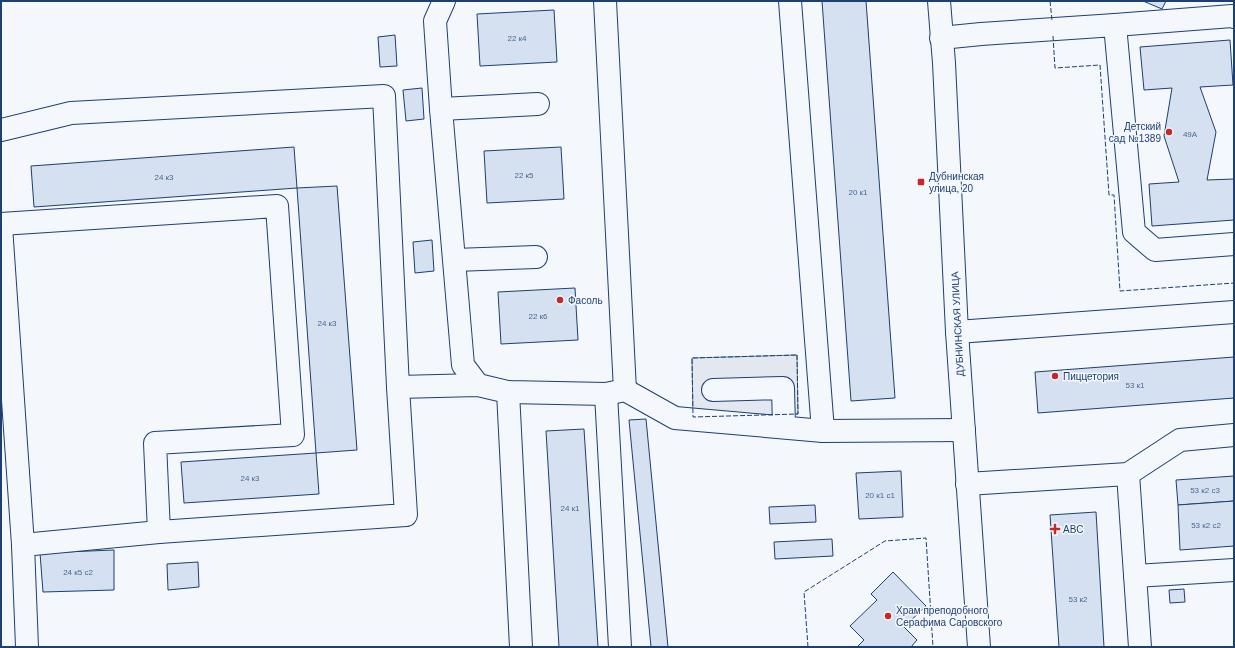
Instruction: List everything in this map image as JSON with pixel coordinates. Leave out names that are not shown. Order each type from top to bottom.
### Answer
[{"type":"main road","points":[[444,1],[435,21],[441,110],[463,365],[478,385]]},
{"type":"main road","points":[[605,1],[620,647]]},
{"type":"main road","points":[[790,1],[823,431]]},
{"type":"main road","name":"ДУБНИНСКАЯ УЛИЦА","points":[[939,1],[957,332],[979,647]]},
{"type":"main road","points":[[942,38],[1234,17]]},
{"type":"main road","points":[[1115,25],[1134,232],[1155,250],[1234,244]]},
{"type":"main road","points":[[1,130],[71,112],[384,96],[398,387],[406,515],[159,532],[23,546]]},
{"type":"main road","points":[[441,110],[538,104]]},
{"type":"main road","points":[[28,647],[23,546],[1,225],[277,206],[293,435],[155,443],[159,532]]},
{"type":"main road","points":[[455,260],[536,257]]},
{"type":"main road","points":[[957,332],[1234,312]]},
{"type":"main road","points":[[398,387],[478,385],[508,392],[615,392],[676,418],[823,431],[964,430]]},
{"type":"main road","points":[[713,390],[783,388],[784,427]]},
{"type":"main road","points":[[508,392],[521,647]]},
{"type":"main road","points":[[967,484],[1128,474],[1180,440],[1234,435]]},
{"type":"main road","points":[[1128,474],[1140,647]]},
{"type":"main road","points":[[1135,576],[1234,570]]},
{"type":"shaded area","points":[[797,355],[798,414],[693,417],[692,358]]},
{"type":"building","points":[[822,1],[866,1],[895,398],[851,401]]},
{"type":"building","points":[[1143,1],[1166,1],[1162,9]]},
{"type":"building","points":[[554,10],[557,62],[480,66],[477,14]]},
{"type":"building","points":[[395,35],[397,66],[380,67],[378,37]]},
{"type":"building","points":[[1230,40],[1233,85],[1200,87],[1216,132],[1207,180],[1234,179],[1234,220],[1152,226],[1149,184],[1179,182],[1164,136],[1172,88],[1144,90],[1140,47]]},
{"type":"building","points":[[422,88],[424,119],[406,121],[403,90]]},
{"type":"building","points":[[294,147],[297,188],[34,207],[31,166]]},
{"type":"building","points":[[561,147],[564,199],[487,203],[484,151]]},
{"type":"building","points":[[337,186],[357,450],[316,453],[297,188]]},
{"type":"building","points":[[432,240],[434,271],[415,273],[413,242]]},
{"type":"building","points":[[575,288],[578,340],[501,344],[498,292]]},
{"type":"building","points":[[1234,357],[1234,398],[1038,413],[1035,372]]},
{"type":"building","points":[[646,419],[668,647],[651,647],[629,420]]},
{"type":"building","points":[[584,429],[598,647],[559,647],[546,431]]},
{"type":"building","points":[[316,453],[319,494],[184,503],[181,462]]},
{"type":"building","points":[[901,471],[903,517],[859,519],[856,473]]},
{"type":"building","points":[[1234,476],[1234,501],[1178,505],[1176,480]]},
{"type":"building","points":[[1234,501],[1234,546],[1180,550],[1178,505]]},
{"type":"building","points":[[815,505],[816,522],[770,524],[769,507]]},
{"type":"building","points":[[1096,512],[1104,647],[1059,647],[1050,515]]},
{"type":"building","points":[[832,539],[833,556],[775,559],[774,542]]},
{"type":"building","points":[[114,550],[114,590],[43,592],[40,553]]},
{"type":"building","points":[[198,562],[199,587],[168,590],[167,564]]},
{"type":"building","name":"Храм преподобного Серафима Саровского","points":[[893,572],[926,606],[904,627],[917,640],[911,647],[857,647],[864,640],[850,626],[877,600],[871,594]]},
{"type":"building","points":[[1184,589],[1185,602],[1170,603],[1169,590]]},
{"type":"fence","points":[[1050,1],[1052,20]]},
{"type":"fence","points":[[1053,36],[1055,68],[1100,65],[1109,195],[1114,195],[1120,291],[1234,283]]},
{"type":"fence","points":[[797,355],[798,414],[693,417],[692,358],[797,355]]},
{"type":"fence","points":[[808,647],[804,592],[885,541],[926,538],[933,647]]},
{"type":"place","name":"Детский сад №1389","points":[[1169,132]]},
{"type":"place","name":"Дубнинская улица, 20","points":[[921,182]]},
{"type":"place","name":"Фасоль","points":[[560,300]]},
{"type":"place","name":"Пиццетория","points":[[1055,376]]},
{"type":"place","name":"ABC","points":[[1055,529]]},
{"type":"place","name":"Храм преподобного Серафима Саровского","points":[[888,616]]}]
